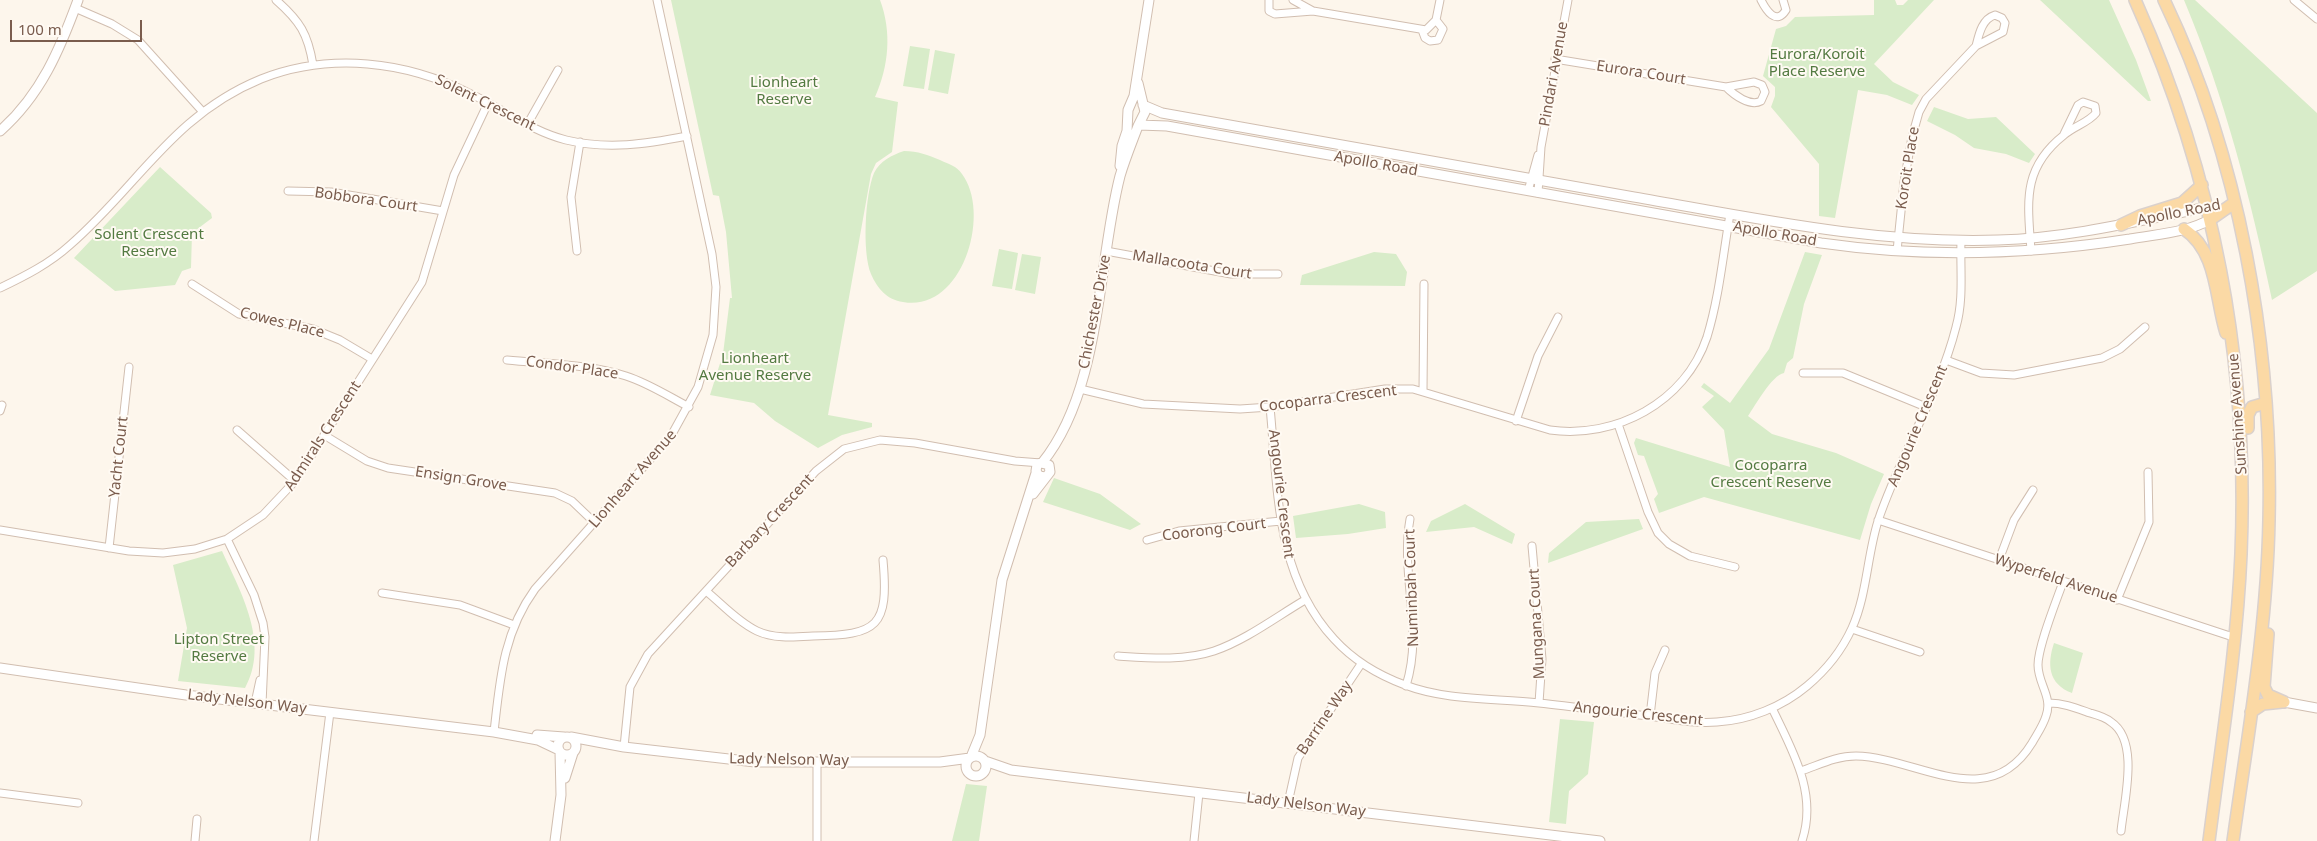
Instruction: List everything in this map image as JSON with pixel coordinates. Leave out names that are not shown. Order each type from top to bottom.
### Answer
[{"type":"main road","name":"Sunshine Avenue","points":[[2135,0],[2175,97],[2202,185],[2224,283],[2235,361],[2242,442],[2242,539],[2234,637],[2209,841]]},
{"type":"main road","name":"Sunshine Avenue","points":[[2164,0],[2202,95],[2234,203],[2253,299],[2266,403],[2269,504],[2266,585],[2233,841]]},
{"type":"main road","points":[[2121,225],[2140,216],[2182,202],[2202,185]]},
{"type":"main road","name":"Apollo Road","points":[[2208,207],[2234,203]]},
{"type":"main road","name":"Apollo Road","points":[[2210,218],[2234,203]]},
{"type":"main road","points":[[2184,229],[2198,241],[2208,258],[2220,312],[2235,361]]},
{"type":"main road","points":[[2242,539],[2250,484],[2248,415],[2255,405],[2266,403]]},
{"type":"main road","points":[[2266,585],[2268,631],[2264,687],[2268,695],[2284,702]]},
{"type":"main road","points":[[2251,712],[2263,704],[2284,702]]},
{"type":"street","points":[[276,0],[290,12],[307,36],[313,65]]},
{"type":"street","name":"Lionheart Avenue","points":[[494,732],[505,650],[522,607],[535,589],[663,447],[689,407],[700,382],[711,343],[716,287],[712,254],[657,0]]},
{"type":"street","points":[[1131,103],[1149,0]]},
{"type":"street","points":[[1269,0],[1269,11],[1275,14],[1313,11],[1422,30],[1430,28],[1436,20],[1440,0]]},
{"type":"street","points":[[1292,0],[1313,11]]},
{"type":"street","name":"Pindari Avenue","points":[[1533,192],[1568,0]]},
{"type":"street","points":[[1761,0],[1769,14],[1776,17],[1782,15],[1786,10],[1784,0]]},
{"type":"street","points":[[2294,0],[2317,19]]},
{"type":"street","points":[[0,131],[20,112],[38,89],[58,52],[77,4],[138,40],[202,111]]},
{"type":"street","name":"Koroit Place","points":[[1897,252],[1903,194],[1916,119],[1926,99],[1976,46],[2003,32],[2005,23],[2002,18],[1995,15],[1989,16],[1981,29],[1976,46]]},
{"type":"street","points":[[1422,30],[1425,38],[1430,42],[1438,40],[1444,29],[1436,20]]},
{"type":"street","name":"Eurora Court","points":[[1556,59],[1726,87],[1756,82],[1763,86],[1765,94],[1761,101],[1752,103],[1726,87]]},
{"type":"street","name":"Solent Crescent","points":[[0,288],[42,267],[70,246],[157,152],[202,111],[222,98],[263,78],[313,65],[354,63],[402,68],[436,78],[488,103],[527,125],[554,136],[580,142],[609,146],[634,145],[687,136]]},
{"type":"street","points":[[527,125],[558,70]]},
{"type":"street","points":[[1137,75],[1143,104]]},
{"type":"street","points":[[2031,251],[2028,203],[2030,182],[2046,153],[2064,134],[2092,118],[2096,113],[2095,106],[2083,102],[2078,105],[2064,134]]},
{"type":"street","name":"Admirals Crescent","points":[[0,530],[109,548],[163,554],[195,549],[228,539],[263,516],[280,500],[295,481],[422,282],[454,175],[488,103]]},
{"type":"street","name":"Apollo Road","points":[[1131,103],[1143,104],[1162,113],[1535,180],[1835,232],[1898,239],[1961,241],[2030,239],[2121,225],[2208,207]]},
{"type":"street","name":"Chichester Drive","points":[[1029,501],[1048,473],[1057,444],[1080,389],[1120,176],[1121,151],[1127,132],[1128,110],[1131,103]]},
{"type":"street","name":"Chichester Drive","points":[[1120,176],[1138,126],[1144,115],[1143,104]]},
{"type":"street","points":[[1127,120],[1138,126]]},
{"type":"street","name":"Apollo Road","points":[[1138,126],[1167,126],[1820,243],[1897,252],[1961,253],[2071,248],[2184,229],[2210,218]]},
{"type":"street","points":[[577,250],[571,197],[580,142]]},
{"type":"street","name":"Bobbora Court","points":[[288,190],[331,192],[443,211]]},
{"type":"street","name":"Cocoparra Crescent","points":[[1080,389],[1122,400],[1165,407],[1240,410],[1385,389],[1423,391],[1550,430],[1573,432],[1618,424],[1641,414],[1662,400],[1682,379],[1700,353],[1712,315],[1730,214]]},
{"type":"street","name":"Angourie Crescent","points":[[1270,407],[1282,522],[1291,570],[1306,600],[1335,641],[1361,664],[1406,686],[1436,694],[1715,722],[1743,718],[1772,708],[1793,696],[1819,675],[1839,650],[1852,629],[1861,600],[1878,520],[1946,360],[1960,311],[1961,241]]},
{"type":"street","name":"Mallacoota Court","points":[[1106,251],[1231,274],[1278,274]]},
{"type":"street","name":"Cowes Place","points":[[192,284],[238,314],[327,334],[372,359]]},
{"type":"street","points":[[1423,391],[1424,284]]},
{"type":"street","points":[[1516,421],[1538,356],[1558,317]]},
{"type":"street","points":[[1946,360],[1981,373],[2014,375],[2102,358],[2120,349],[2145,327]]},
{"type":"street","name":"Condor Place","points":[[507,360],[598,369],[614,373],[642,382],[689,407]]},
{"type":"street","name":"Yacht Court","points":[[109,548],[129,367]]},
{"type":"street","points":[[1803,373],[1843,373],[1926,407]]},
{"type":"street","points":[[1618,424],[1648,512],[1658,533],[1669,544],[1690,556],[1735,567]]},
{"type":"street","points":[[238,430],[295,481]]},
{"type":"street","name":"Ensign Grove","points":[[324,435],[368,461],[388,468],[555,493],[572,501],[595,523]]},
{"type":"street","name":"Barbary Crescent","points":[[624,747],[630,687],[648,654],[820,466],[844,449],[872,441],[897,440],[1042,463]]},
{"type":"street","name":"Chichester Drive","points":[[1042,463],[1057,444]]},
{"type":"street","name":"Barbary Crescent","points":[[1014,460],[1036,472]]},
{"type":"street","points":[[1047,464],[1048,473],[1039,476],[1036,472],[1037,465],[1047,464]]},
{"type":"street","name":"Chichester Drive","points":[[971,757],[980,735],[1002,580],[1029,501],[1036,472]]},
{"type":"street","points":[[2117,600],[2149,522],[2148,472]]},
{"type":"street","points":[[1999,560],[2014,520],[2033,490]]},
{"type":"street","name":"Numinbah Court","points":[[1406,686],[1414,648],[1407,544],[1410,519]]},
{"type":"street","name":"Wyperfeld Avenue","points":[[1878,520],[2234,637]]},
{"type":"street","name":"Coorong Court","points":[[1147,540],[1178,531],[1282,522]]},
{"type":"street","points":[[228,539],[260,609],[265,637],[258,704]]},
{"type":"street","name":"Mungana Court","points":[[1532,546],[1542,651],[1539,703]]},
{"type":"street","points":[[706,591],[750,627],[763,634],[781,637],[848,636],[863,632],[879,618],[885,595],[883,560]]},
{"type":"street","points":[[1801,771],[1841,757],[1855,756],[1872,758],[1962,779],[1990,776],[2012,766],[2022,756],[2044,723],[2049,703],[2039,672],[2039,657],[2063,582]]},
{"type":"street","points":[[382,593],[460,605],[514,624]]},
{"type":"street","points":[[1118,656],[1167,659],[1213,651],[1230,644],[1306,600]]},
{"type":"street","points":[[1852,629],[1920,652]]},
{"type":"street","points":[[1650,716],[1655,673],[1665,650]]},
{"type":"street","name":"Barrine Way","points":[[1288,803],[1298,758],[1361,664]]},
{"type":"street","name":"Lady Nelson Way","points":[[0,668],[258,704],[494,732],[538,740],[560,751]]},
{"type":"street","points":[[2284,702],[2317,708]]},
{"type":"street","points":[[2049,703],[2062,703],[2103,717],[2112,722],[2126,738],[2128,764],[2121,831]]},
{"type":"street","points":[[1772,708],[1801,771],[1807,797],[1803,840]]},
{"type":"street","points":[[314,841],[330,712]]},
{"type":"street","name":"Lady Nelson Way","points":[[494,732],[523,732],[549,737],[568,737],[609,745],[737,761],[817,763],[940,762],[971,757]]},
{"type":"street","name":"Chichester Drive","points":[[980,735],[984,760]]},
{"type":"street","points":[[555,841],[561,796],[576,744],[568,737],[558,743],[560,751],[561,796]]},
{"type":"street","name":"Lady Nelson Way","points":[[574,752],[593,746],[609,745]]},
{"type":"street","points":[[560,751],[565,755],[574,752]]},
{"type":"street","points":[[978,756],[984,760],[986,770],[982,775],[976,777],[969,774],[965,766],[971,757],[978,756]]},
{"type":"street","name":"Lady Nelson Way","points":[[984,760],[1011,770],[1600,841]]},
{"type":"street","name":"Lady Nelson Way","points":[[940,762],[969,774]]},
{"type":"street","points":[[817,763],[817,841]]},
{"type":"street","name":"Lady Nelson Way","points":[[982,775],[1011,770]]},
{"type":"street","points":[[1194,841],[1199,792]]},
{"type":"street","points":[[0,793],[78,803]]},
{"type":"street","points":[[195,841],[198,819]]},
{"type":"green space","name":"Lionheart Reserve","points":[[671,0],[880,0],[886,24],[887,49],[880,85],[875,97],[898,102],[892,152],[876,163],[871,174],[828,415],[872,423],[872,427],[842,435],[818,448],[775,421],[754,403],[710,395],[723,354],[730,298],[732,298],[726,232],[719,196],[713,195]]},
{"type":"green space","name":"Eurora/Koroit Place Reserve","points":[[1874,0],[1895,0],[1897,5],[1903,5],[1908,0],[1934,0],[1874,64],[1893,82],[1919,95],[1912,105],[1887,95],[1858,90],[1835,218],[1819,216],[1819,164],[1771,107],[1775,96],[1775,87],[1763,76],[1776,29],[1786,26],[1795,17],[1874,15]]},
{"type":"green space","points":[[2040,0],[2109,0],[2136,60],[2151,101],[2148,101]]},
{"type":"green space","points":[[2184,0],[2195,0],[2317,113],[2317,271],[2272,300],[2255,223],[2235,148],[2212,74]]},
{"type":"green space","points":[[910,46],[930,49],[924,89],[903,86]]},
{"type":"green space","points":[[935,50],[955,54],[948,94],[928,90]]},
{"type":"green space","points":[[1934,107],[1968,119],[1996,117],[2035,154],[2029,163],[2006,154],[1974,148],[1955,135],[1927,121]]},
{"type":"green space","points":[[904,151],[927,155],[958,169],[970,191],[974,212],[972,235],[966,257],[956,277],[941,292],[924,301],[897,301],[883,293],[871,274],[866,252],[868,195],[874,173],[887,159]]},
{"type":"green space","name":"Solent Crescent Reserve","points":[[160,167],[211,213],[212,218],[192,233],[191,268],[182,271],[175,285],[115,291],[74,258]]},
{"type":"green space","points":[[999,249],[1018,253],[1012,289],[992,286]]},
{"type":"green space","points":[[1374,252],[1396,254],[1407,272],[1405,286],[1300,285],[1302,275]]},
{"type":"green space","name":"Cocoparra Crescent Reserve","points":[[1805,252],[1822,255],[1804,304],[1793,358],[1787,363],[1784,373],[1774,379],[1769,385],[1748,416],[1772,434],[1836,453],[1884,474],[1871,504],[1860,540],[1704,497],[1659,513],[1654,499],[1658,494],[1644,456],[1638,455],[1634,443],[1636,438],[1730,467],[1724,430],[1702,407],[1714,396],[1701,387],[1704,383],[1730,403],[1769,349]]},
{"type":"green space","points":[[1022,254],[1041,257],[1035,294],[1015,290]]},
{"type":"green space","points":[[1054,478],[1100,494],[1141,524],[1130,530],[1043,502]]},
{"type":"green space","points":[[1359,504],[1385,512],[1386,528],[1348,534],[1296,538],[1293,516]]},
{"type":"green space","points":[[1465,504],[1515,534],[1512,544],[1474,527],[1426,532],[1431,521]]},
{"type":"green space","points":[[1639,519],[1643,529],[1548,563],[1549,553],[1586,522]]},
{"type":"green space","name":"Lipton Street Reserve","points":[[222,551],[244,601],[254,636],[255,654],[252,671],[245,688],[178,681],[187,628],[173,565]]},
{"type":"green space","points":[[2054,643],[2083,653],[2072,693],[2058,684],[2051,672],[2050,658]]},
{"type":"green space","points":[[1560,719],[1594,722],[1588,774],[1569,791],[1566,824],[1549,822]]},
{"type":"green space","points":[[966,784],[987,786],[979,841],[952,841]]},
{"type":"park label","name":"Lionheart Avenue Reserve","points":[[755,368]]}]
